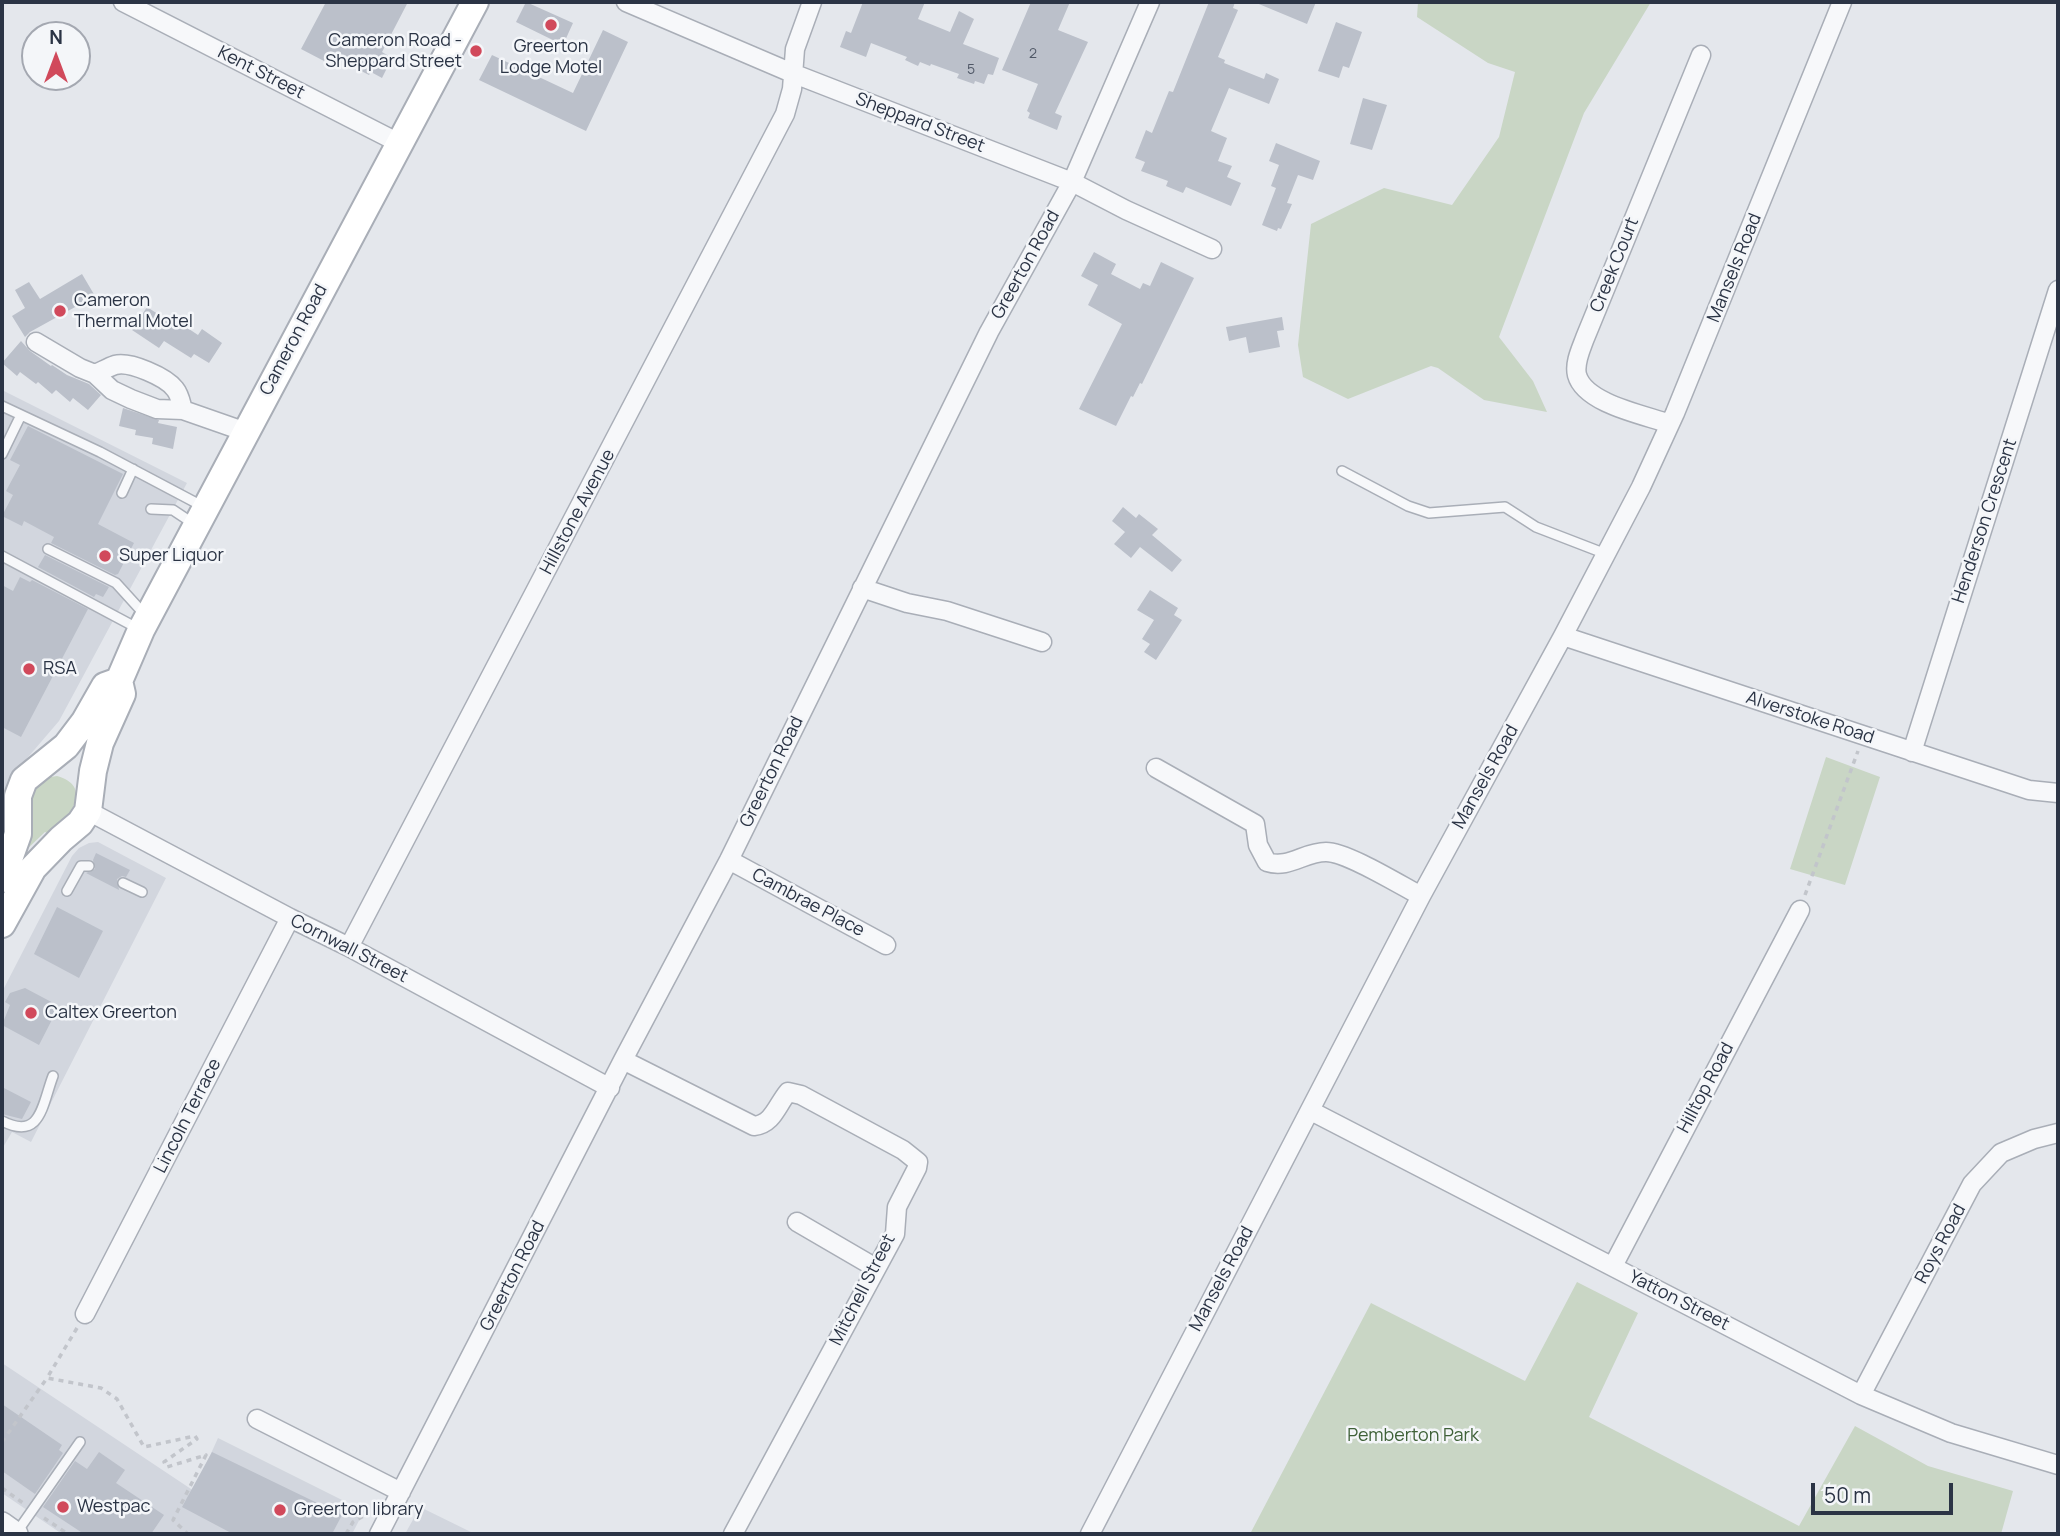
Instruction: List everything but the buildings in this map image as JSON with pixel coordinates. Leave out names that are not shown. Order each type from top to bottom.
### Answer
[{"type":"main road","name":"Cameron Road","points":[[89,800],[100,743],[122,694],[119,681],[144,624],[475,2]]},
{"type":"main road","name":"Cameron Road","points":[[2,879],[19,834],[19,796],[24,780],[66,746],[105,686],[119,681]]},
{"type":"main road","points":[[2,924],[33,868],[80,823],[89,800],[84,773],[61,761],[50,761]]},
{"type":"street","name":"Kent Street","points":[[123,2],[399,143]]},
{"type":"street","name":"Sheppard Street","points":[[626,2],[792,73],[1072,182],[1126,211],[1212,249]]},
{"type":"street","name":"Hillstone Avenue","points":[[349,947],[785,114],[792,89],[798,37],[812,2]]},
{"type":"street","name":"Greerton Road","points":[[379,1534],[394,1488],[610,1088],[729,860],[989,332],[1072,182],[1150,2]]},
{"type":"street","name":"Mansels Road","points":[[1090,1534],[1421,896],[1606,554],[1670,424],[1843,2]]},
{"type":"street","name":"Creek Court","points":[[1670,424],[1613,405],[1588,393],[1577,374],[1577,364],[1585,338],[1701,55]]},
{"type":"street","name":"Henderson Crescent","points":[[1912,752],[2058,290]]},
{"type":"street","points":[[36,342],[95,374],[112,390],[131,399],[157,408],[183,410],[246,432]]},
{"type":"street","points":[[95,374],[116,365],[138,368],[167,381],[178,394],[183,410]]},
{"type":"street","points":[[862,588],[907,603],[947,611],[1042,642]]},
{"type":"street","name":"Alverstoke Road","points":[[1563,636],[2029,790],[2058,793]]},
{"type":"street","points":[[1156,768],[1255,824],[1258,845],[1267,862],[1284,865],[1312,854],[1336,853],[1421,896]]},
{"type":"street","name":"Cornwall Street","points":[[89,800],[290,918],[610,1088]]},
{"type":"street","name":"Cambrae Place","points":[[729,860],[886,945]]},
{"type":"street","name":"Hilltop Road","points":[[1613,1266],[1800,910]]},
{"type":"street","name":"Lincoln Terrace","points":[[85,1314],[290,918]]},
{"type":"street","name":"Mitchell Street","points":[[623,1059],[754,1126],[759,1126],[774,1114],[788,1093],[801,1095],[914,1157],[918,1162],[897,1207],[895,1234],[733,1534]]},
{"type":"street","name":"Yatton Street","points":[[1311,1111],[1861,1395],[1951,1433],[2058,1465]]},
{"type":"street","name":"Roys Road","points":[[1861,1395],[1972,1184],[2001,1153],[2034,1139],[2058,1133]]},
{"type":"street","points":[[797,1222],[876,1268]]},
{"type":"street","points":[[257,1419],[394,1488]]},
{"type":"street","points":[[2,1524],[16,1534]]},
{"type":"lane","points":[[2,406],[133,469],[201,517]]},
{"type":"lane","points":[[2,454],[21,415]]},
{"type":"lane","points":[[122,493],[133,469]]},
{"type":"lane","points":[[1342,471],[1408,506],[1429,513],[1505,507],[1536,527],[1606,554]]},
{"type":"lane","points":[[151,509],[173,510],[201,517]]},
{"type":"lane","points":[[48,548],[116,583],[144,624]]},
{"type":"lane","points":[[2,556],[100,608],[144,624]]},
{"type":"lane","points":[[67,891],[81,866],[89,866]]},
{"type":"lane","points":[[123,883],[142,892]]},
{"type":"lane","points":[[2,1121],[16,1127],[25,1128],[32,1125],[53,1076]]},
{"type":"lane","points":[[16,1534],[80,1441]]},
{"type":"path","points":[[1800,910],[1864,736]]},
{"type":"path","points":[[2,1442],[47,1378],[85,1314]]},
{"type":"path","points":[[47,1378],[86,1383],[101,1388],[117,1399],[144,1447],[195,1436],[197,1439],[164,1462],[167,1467],[206,1455],[173,1520],[188,1534]]},
{"type":"path","points":[[346,1534],[353,1522],[374,1510],[394,1488]]},
{"type":"shaded area","points":[[2,390],[187,483],[59,721],[23,763],[8,826],[2,837]]},
{"type":"shaded area","name":"Caltex Greerton","points":[[98,842],[166,878],[31,1142],[12,1132],[2,1149],[2,992],[72,856],[79,848]]},
{"type":"shaded area","points":[[2,1363],[194,1491],[218,1438],[364,1511],[352,1534],[62,1534],[2,1493]]},
{"type":"shaded area","points":[[420,1507],[475,1534],[405,1534]]},
{"type":"green space","points":[[1418,2],[1651,2],[1584,113],[1499,337],[1533,381],[1547,412],[1484,400],[1431,366],[1348,399],[1303,377],[1298,345],[1311,224],[1384,188],[1452,205],[1499,137],[1515,72],[1488,63],[1417,17]]},
{"type":"green space","points":[[1826,757],[1880,777],[1845,885],[1790,869]]},
{"type":"green space","points":[[57,776],[68,781],[74,788],[75,804],[54,837],[45,832],[25,851],[27,817],[32,794],[46,779]]},
{"type":"green space","name":"Pemberton Park","points":[[1577,1282],[1638,1313],[1589,1417],[1799,1526],[1855,1426],[1928,1466],[2013,1491],[2001,1534],[1250,1534],[1371,1303],[1525,1381]]},
{"type":"place","name":"Greerton Lodge Motel","points":[[551,25]]},
{"type":"place","name":"Cameron Road - Sheppard Street","points":[[476,51]]},
{"type":"place","name":"Cameron Thermal Motel","points":[[60,311]]},
{"type":"place","name":"Super Liquor","points":[[105,556]]},
{"type":"place","name":"RSA","points":[[29,669]]},
{"type":"place","name":"Caltex Greerton","points":[[31,1013]]},
{"type":"place","name":"Westpac","points":[[63,1507]]},
{"type":"place","name":"Greerton library","points":[[280,1510]]}]
